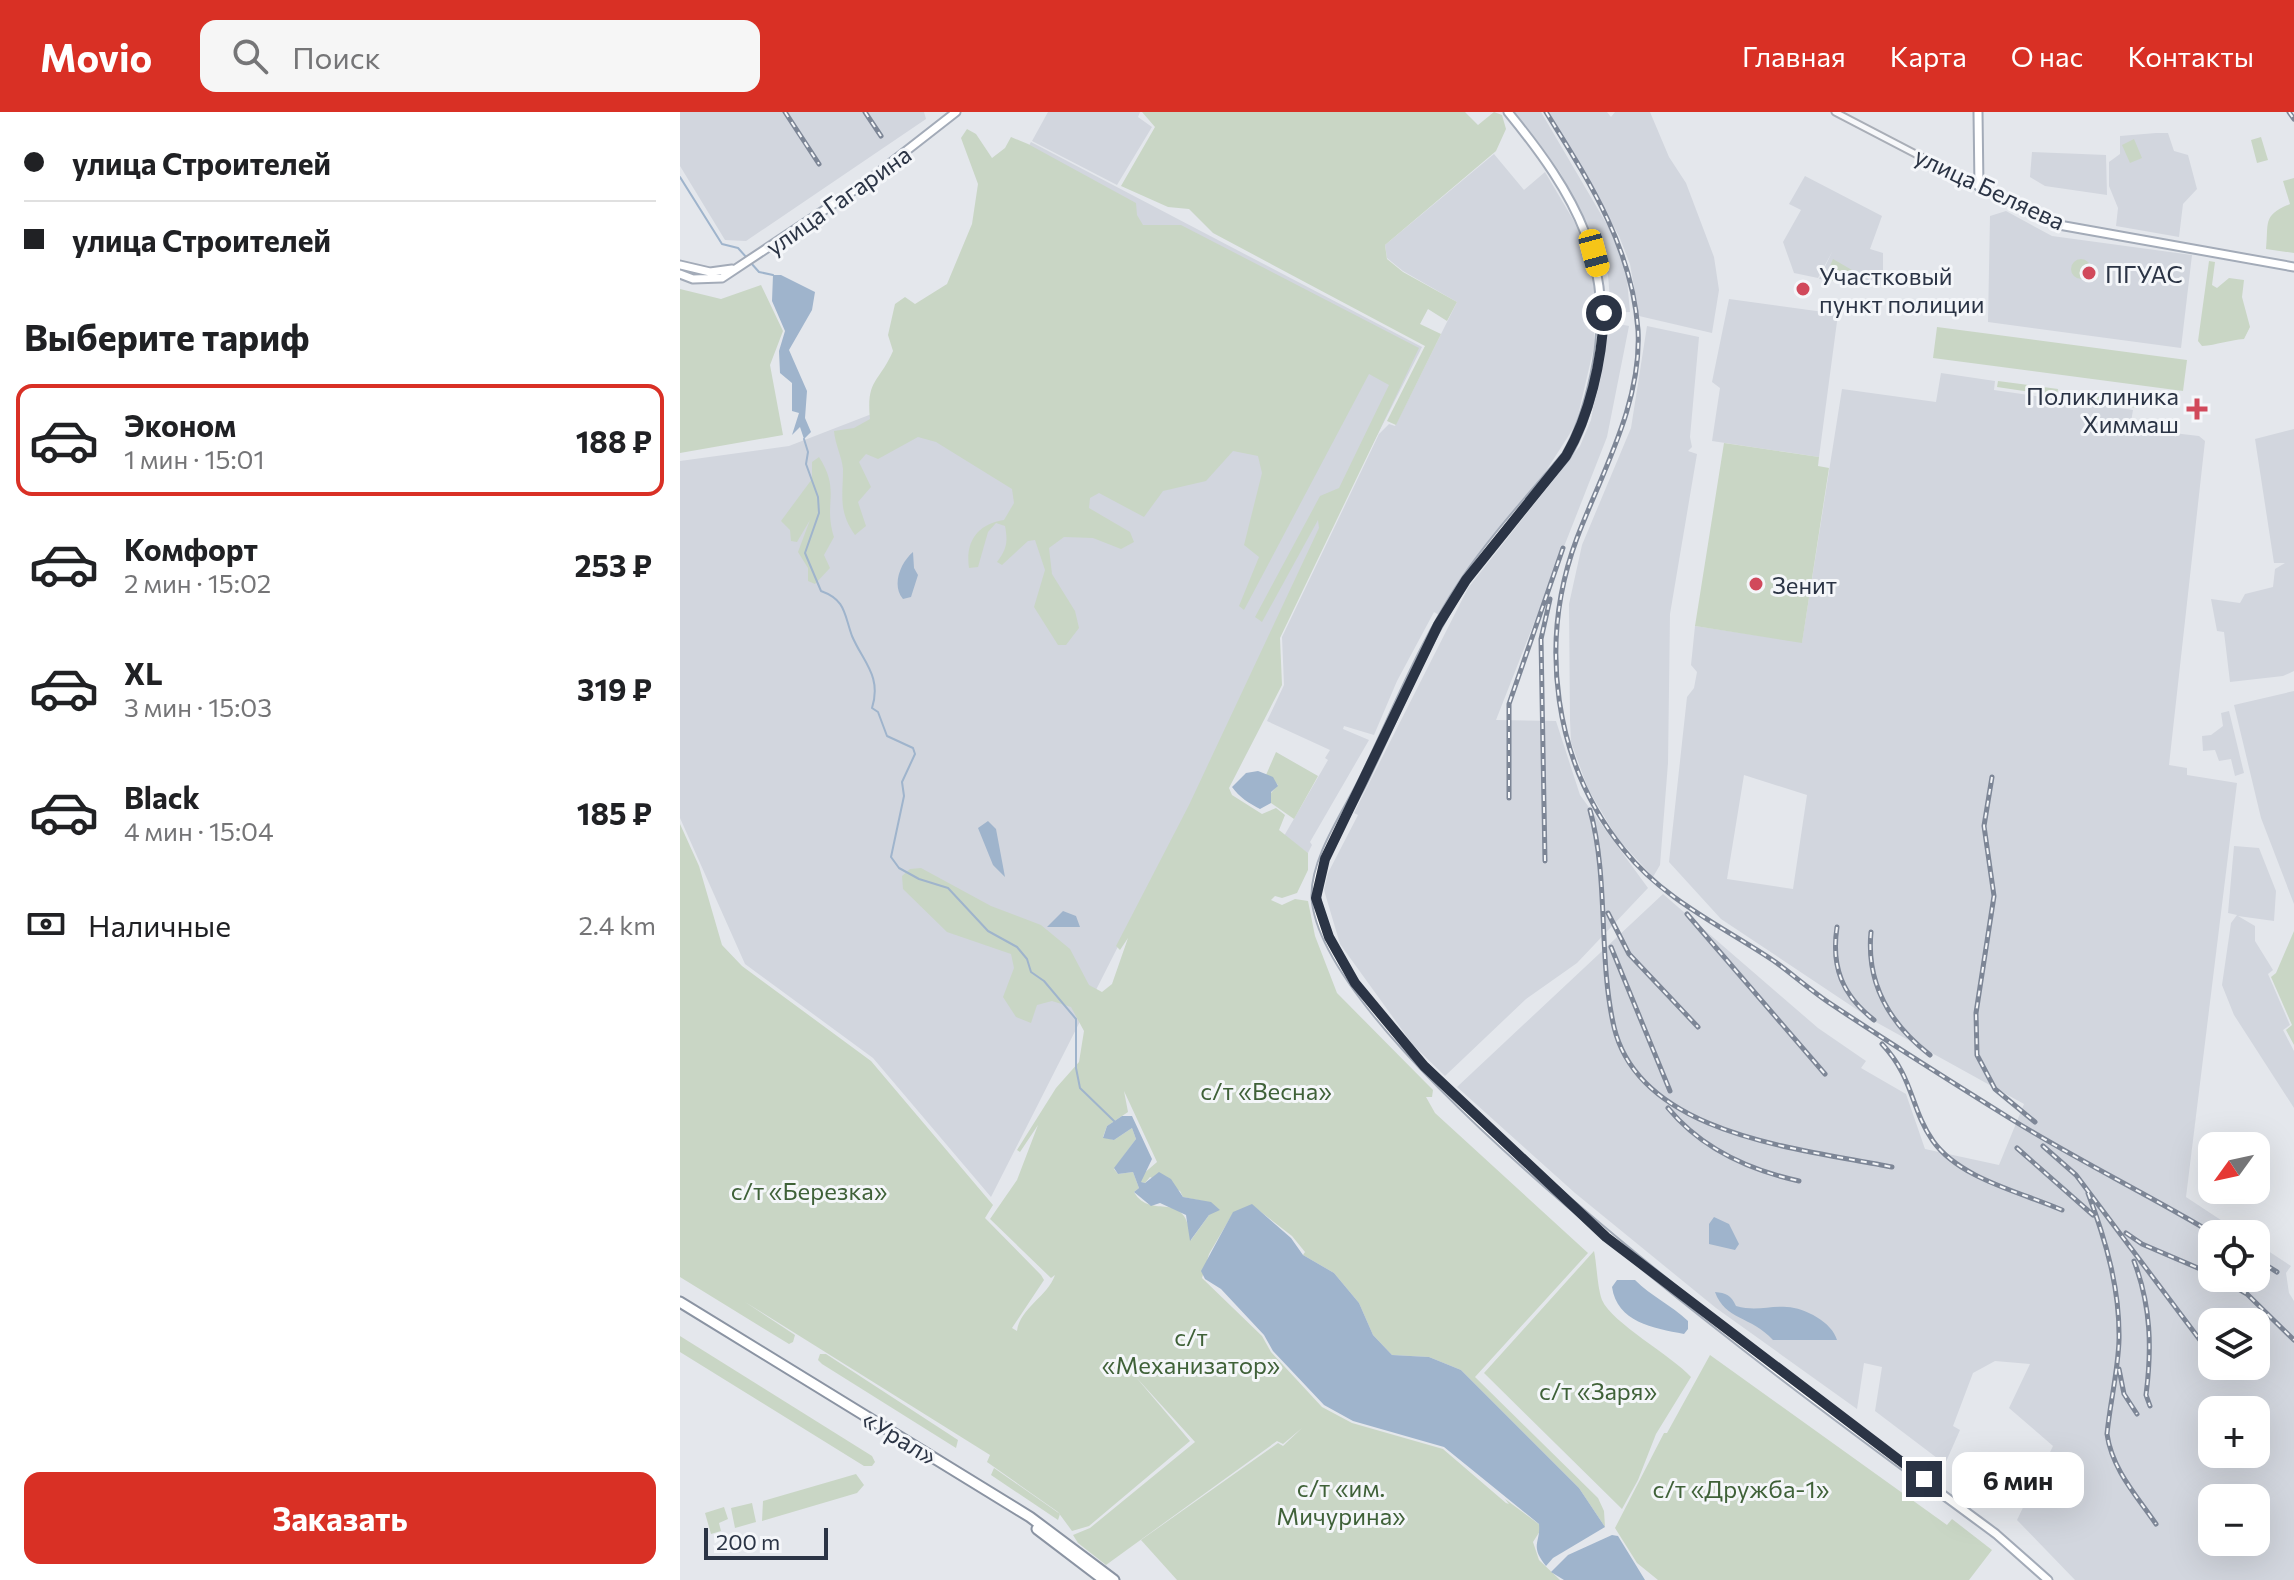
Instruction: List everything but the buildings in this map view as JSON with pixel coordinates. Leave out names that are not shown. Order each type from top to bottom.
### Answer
[{"type":"highway","name":"«Урал»","points":[[680,1304],[1009,1509],[1104,1580]]},
{"type":"highway","name":"«Урал»","points":[[680,1304],[1030,1517],[1114,1580]]},
{"type":"main road","name":"улица Гагарина","points":[[680,274],[713,281],[757,257],[910,150],[956,112]]},
{"type":"main road","points":[[1508,112],[1559,182],[1594,253],[1604,313],[1595,376],[1578,434],[1566,456],[1466,580],[1438,625],[1331,847],[1319,878],[1316,898],[1329,937],[1355,983],[1393,1033],[1606,1237],[1996,1534],[2048,1580]]},
{"type":"main road","points":[[1978,112],[1979,187]]},
{"type":"main road","name":"улица Беляева","points":[[1979,187],[2059,225],[2294,267]]},
{"type":"main road","points":[[680,265],[710,272],[738,268]]},
{"type":"street","name":"улица Беляева","points":[[1835,112],[1979,187]]},
{"type":"shaded area","points":[[680,112],[924,112],[926,119],[746,241],[725,240],[680,166]]},
{"type":"shaded area","points":[[1048,112],[1140,112],[1138,117],[1152,127],[1117,185],[1032,141]]},
{"type":"shaded area","points":[[1515,112],[1541,112],[1609,228],[1626,269],[1630,312],[1611,313],[1608,275],[1592,234],[1560,172]]},
{"type":"shaded area","points":[[1547,112],[1607,112],[1611,117],[1615,112],[1650,112],[1669,157],[1686,183],[1714,257],[1719,290],[1712,333],[1639,316],[1630,264],[1619,236]]},
{"type":"shaded area","points":[[2168,133],[2174,151],[2188,155],[2197,189],[2183,204],[2179,237],[2116,226],[2118,208],[2109,186],[2109,162],[2120,154],[2120,136]]},
{"type":"shaded area","points":[[1031,142],[1422,347],[991,1197],[873,1058],[745,964],[680,818],[680,461],[789,446],[882,410],[921,331]]},
{"type":"shaded area","points":[[2032,152],[2106,155],[2107,195],[2045,186],[2030,177]]},
{"type":"shaded area","points":[[1494,154],[1524,190],[1545,172],[1581,233],[1596,280],[1594,347],[1576,424],[1537,485],[1461,579],[1439,615],[1434,612],[1397,681],[1374,735],[1344,726],[1343,729],[1369,740],[1310,842],[1312,845],[1308,853],[1284,836],[1328,760],[1325,758],[1330,750],[1267,721],[1284,685],[1282,637],[1379,434],[1389,424],[1395,426],[1457,302],[1403,271],[1387,258],[1385,245]]},
{"type":"shaded area","points":[[1805,176],[1882,216],[1870,249],[1883,253],[1883,286],[1819,279],[1832,252],[1818,278],[1794,273],[1783,242],[1801,210],[1789,204]]},
{"type":"shaded area","name":"ПГУАС","points":[[2006,211],[2052,236],[2192,255],[2181,348],[1988,322],[1990,216]]},
{"type":"shaded area","points":[[1729,299],[1838,314],[1819,457],[1712,441],[1720,388],[1712,382]]},
{"type":"shaded area","points":[[1608,322],[1629,326],[1607,437],[1496,720],[1556,721],[1580,795],[1648,888],[1577,963],[1526,999],[1445,1076],[1413,1045],[1340,944],[1324,890],[1328,873],[1358,815],[1354,813],[1468,588],[1580,446],[1591,420]]},
{"type":"shaded area","points":[[1647,326],[1699,337],[1690,437],[1692,447],[1688,451],[1697,454],[1670,614],[1668,763],[1660,865],[1653,877],[1617,838],[1588,789],[1571,742],[1570,720],[1569,604],[1582,545],[1631,428]]},
{"type":"shaded area","points":[[1941,373],[1995,381],[1994,390],[2133,410],[2130,428],[2199,436],[2205,441],[2169,765],[2187,768],[2187,775],[2237,783],[2186,1197],[2221,1220],[2198,1220],[2198,1292],[2270,1292],[2270,1252],[2291,1266],[2286,1273],[2289,1293],[2294,1301],[2294,1580],[2075,1580],[2017,1520],[2053,1446],[2009,1408],[2030,1364],[1995,1361],[1973,1373],[1953,1426],[1960,1430],[1945,1464],[1875,1411],[1882,1367],[1864,1363],[1857,1409],[1716,1308],[1575,1193],[1457,1087],[1663,894],[1818,1028],[1866,1061],[1861,1068],[1906,1094],[1925,1149],[1999,1165],[2024,1104],[1874,1021],[1721,919],[1669,862],[1687,697],[1694,688],[1697,672],[1691,665],[1695,626],[1802,642],[1842,389],[1936,402]],"holes":[[[1744,775],[1807,795],[1793,889],[1727,879]]]},
{"type":"shaded area","points":[[2294,429],[2294,671],[2283,676],[2230,682],[2224,632],[2217,631],[2211,599],[2240,603],[2245,594],[2273,587],[2275,569],[2285,563],[2274,563],[2255,439]]},
{"type":"shaded area","points":[[2294,691],[2294,904],[2261,818],[2234,705]]},
{"type":"shaded area","points":[[2229,711],[2244,773],[2235,776],[2231,759],[2219,761],[2215,750],[2203,751],[2202,736],[2211,735],[2223,726],[2221,713]]},
{"type":"shaded area","points":[[2234,846],[2259,848],[2276,891],[2274,921],[2238,916],[2255,926],[2255,941],[2273,970],[2268,974],[2290,1025],[2283,1030],[2294,1051],[2294,1108],[2234,1015],[2222,985],[2231,923],[2237,915],[2228,913]]},
{"type":"green space","points":[[1142,112],[1465,112],[1478,125],[1494,112],[1502,115],[1506,129],[1496,151],[1385,245],[1387,259],[1403,272],[1457,302],[1447,321],[1428,309],[1420,324],[1441,334],[1396,425],[1387,421],[1425,346],[1213,233],[1189,209],[1168,207],[1121,186],[1155,127]]},
{"type":"green space","points":[[967,129],[976,134],[992,158],[1005,148],[1011,137],[1028,144],[1136,203],[1137,215],[1143,225],[1181,225],[1419,348],[1280,638],[1282,685],[1229,788],[1232,795],[1262,814],[1276,808],[1285,815],[1279,830],[1308,853],[1308,870],[1297,893],[1282,898],[1275,896],[1271,900],[1282,905],[1295,899],[1308,901],[1315,936],[1337,993],[1433,1090],[1432,1097],[1426,1097],[1435,1113],[1588,1253],[1475,1377],[1598,1498],[1604,1511],[1605,1527],[1579,1488],[1461,1370],[1429,1357],[1392,1355],[1373,1335],[1359,1303],[1334,1273],[1303,1255],[1305,1252],[1292,1236],[1252,1205],[1233,1213],[1209,1254],[1202,1278],[1262,1336],[1271,1352],[1322,1407],[1352,1423],[1443,1449],[1506,1503],[1509,1504],[1505,1499],[1540,1525],[1533,1542],[1539,1560],[1560,1580],[1177,1580],[1141,1540],[1278,1443],[1283,1446],[1302,1428],[1283,1444],[1277,1441],[1106,1565],[1078,1543],[1073,1535],[1090,1528],[1195,1442],[1135,1376],[1190,1441],[1089,1526],[1072,1531],[1058,1512],[987,1462],[990,1455],[745,1302],[795,1335],[793,1342],[789,1344],[680,1277],[680,824],[699,866],[722,945],[742,966],[871,1061],[993,1205],[985,1218],[1041,1275],[1044,1280],[1012,1328],[1017,1331],[1023,1316],[1055,1275],[1051,1278],[990,1219],[1017,1180],[1038,1125],[1020,1152],[1017,1150],[1056,1088],[1079,1062],[1084,1031],[1071,1007],[1052,1001],[1037,1005],[1031,1023],[1016,1017],[1003,997],[1014,968],[1011,954],[947,932],[903,889],[902,876],[910,869],[921,868],[991,906],[1041,925],[1070,949],[1089,985],[1102,992],[1112,984],[1128,938],[1120,950],[1116,946],[1189,805],[1319,528],[1318,520],[1262,622],[1255,617],[1320,496],[1339,488],[1389,385],[1369,374],[1244,610],[1239,606],[1259,557],[1244,545],[1262,473],[1258,456],[1233,451],[1206,481],[1163,491],[1144,517],[1099,493],[1090,498],[1089,508],[1130,532],[1134,542],[1121,549],[1093,538],[1064,537],[1049,548],[1052,574],[1075,611],[1079,628],[1066,645],[1058,645],[1034,607],[1045,570],[1035,540],[1028,541],[1002,565],[997,562],[1005,549],[1006,532],[1005,526],[996,523],[988,532],[978,567],[969,568],[971,542],[987,525],[1004,520],[1014,503],[1012,489],[936,442],[918,437],[878,459],[866,454],[859,462],[871,487],[858,502],[866,526],[855,535],[844,511],[843,469],[834,431],[854,428],[870,419],[872,388],[893,351],[888,335],[895,304],[905,297],[915,304],[947,284],[972,224],[978,184],[961,138]],"holes":[[[1124,1091],[1157,1162],[1142,1175],[1140,1182],[1145,1183],[1150,1177],[1180,1191],[1183,1197],[1203,1201],[1209,1215],[1191,1240],[1182,1214],[1175,1209],[1149,1205],[1141,1200],[1134,1192],[1139,1188],[1133,1172],[1118,1174],[1114,1169],[1136,1139],[1132,1128],[1114,1140],[1103,1137],[1107,1126],[1128,1112]]]},
{"type":"green space","points":[[2261,137],[2268,160],[2257,163],[2251,140]]},
{"type":"green space","points":[[2134,139],[2142,158],[2130,163],[2122,145]]},
{"type":"green space","points":[[2294,178],[2294,253],[2266,249],[2271,216],[2290,204],[2283,181]]},
{"type":"green space","points":[[1833,259],[1864,277],[1862,283],[1824,280]]},
{"type":"green space","points":[[2081,259],[2088,262],[2091,269],[2088,276],[2081,279],[2074,276],[2071,269],[2074,262]]},
{"type":"green space","points":[[2209,261],[2215,262],[2212,285],[2217,288],[2229,278],[2244,280],[2242,297],[2250,327],[2244,339],[2202,346],[2198,341]]},
{"type":"green space","points":[[761,285],[783,331],[770,365],[783,435],[680,453],[680,289],[721,299]]},
{"type":"green space","points":[[1937,327],[2187,360],[2183,391],[1933,358]]},
{"type":"green space","points":[[1998,381],[2058,389],[2057,396],[1997,387]]},
{"type":"green space","points":[[2085,393],[2137,401],[2136,408],[2084,400]]},
{"type":"green space","name":"Зенит","points":[[1724,443],[1819,457],[1818,466],[1829,468],[1802,643],[1695,626]]},
{"type":"green space","points":[[819,457],[831,488],[830,515],[834,537],[824,555],[830,568],[815,584],[808,581],[808,568],[798,552],[810,520],[797,542],[791,541],[790,530],[781,521],[812,479],[812,462]]},
{"type":"green space","points":[[1276,752],[1318,776],[1294,819],[1271,803],[1271,793],[1278,785],[1266,775]]},
{"type":"green space","points":[[2294,931],[2294,1045],[2286,1030],[2292,1025],[2271,977],[2276,973]]},
{"type":"green space","name":"с/т «Заря»","points":[[1594,1251],[1600,1294],[1608,1309],[1691,1377],[1656,1434],[1638,1480],[1622,1509],[1484,1373]]},
{"type":"green space","points":[[680,1336],[872,1456],[875,1462],[872,1466],[864,1466],[680,1352]]},
{"type":"green space","points":[[820,1354],[826,1354],[958,1440],[956,1448],[822,1364],[818,1360]]},
{"type":"green space","name":"с/т «Дружба-1»","points":[[1710,1355],[1947,1525],[1952,1519],[1992,1550],[1969,1580],[1658,1580],[1637,1563],[1615,1528],[1664,1433],[1667,1433]]},
{"type":"green space","points":[[994,1468],[1060,1514],[1058,1520],[991,1475]]},
{"type":"green space","points":[[856,1474],[864,1485],[857,1493],[762,1521],[763,1501]]},
{"type":"green space","points":[[752,1503],[756,1522],[735,1528],[731,1508]]},
{"type":"green space","points":[[724,1507],[728,1519],[719,1523],[721,1531],[711,1534],[705,1513]]},
{"type":"water","points":[[773,275],[781,275],[815,292],[812,310],[789,350],[807,391],[805,418],[811,432],[804,439],[800,427],[792,435],[799,413],[792,411],[792,383],[780,373],[779,351],[785,331],[772,301]]},
{"type":"water","points":[[913,552],[914,568],[918,575],[911,597],[903,599],[898,587],[899,574]]},
{"type":"water","points":[[1258,771],[1273,777],[1278,786],[1271,792],[1271,803],[1260,809],[1232,787],[1246,773]]},
{"type":"water","points":[[988,821],[996,829],[1005,877],[993,865],[978,828]]},
{"type":"water","points":[[1063,911],[1076,916],[1080,927],[1047,927]]},
{"type":"water","points":[[1122,1116],[1132,1116],[1152,1159],[1141,1182],[1145,1183],[1159,1172],[1171,1179],[1183,1197],[1211,1202],[1220,1210],[1209,1215],[1190,1241],[1186,1215],[1160,1203],[1151,1206],[1134,1192],[1139,1188],[1133,1172],[1118,1174],[1114,1168],[1136,1139],[1132,1128],[1114,1140],[1103,1138],[1107,1126]]},
{"type":"water","points":[[1252,1204],[1291,1238],[1303,1255],[1334,1273],[1359,1303],[1373,1335],[1392,1355],[1429,1357],[1461,1370],[1579,1488],[1605,1527],[1553,1558],[1546,1566],[1537,1548],[1539,1524],[1444,1447],[1353,1421],[1324,1405],[1273,1351],[1264,1335],[1221,1289],[1205,1279],[1201,1271],[1233,1212]]},
{"type":"water","points":[[1714,1217],[1729,1224],[1739,1244],[1735,1250],[1709,1244],[1709,1224]]},
{"type":"water","points":[[1617,1280],[1635,1280],[1688,1321],[1688,1329],[1684,1334],[1660,1329],[1629,1316],[1615,1299],[1612,1287]]},
{"type":"water","points":[[1715,1292],[1728,1295],[1736,1306],[1744,1308],[1802,1310],[1830,1327],[1837,1340],[1773,1340],[1725,1308]]},
{"type":"water","points":[[1612,1535],[1618,1536],[1645,1580],[1564,1580],[1551,1572],[1568,1555]]},
{"type":"waterway","points":[[680,177],[722,244],[738,248],[747,258]]},
{"type":"waterway","points":[[751,263],[759,272],[773,275]]},
{"type":"waterway","points":[[804,439],[808,452],[806,464],[818,497],[819,513],[805,553],[821,591],[840,603],[843,609],[852,636],[873,678],[872,708],[878,712],[887,736],[913,748],[915,754],[902,782],[904,796],[891,857],[899,868],[919,879],[948,888],[988,931],[1017,947],[1027,959],[1031,972],[1044,981],[1076,1019],[1076,1068],[1080,1088],[1114,1121]]},
{"type":"railway","points":[[785,112],[819,164]]},
{"type":"railway","points":[[865,112],[881,136]]},
{"type":"railway","points":[[1546,112],[1592,189],[1618,243],[1634,300],[1638,330],[1638,357],[1627,410],[1577,538],[1565,578],[1558,618],[1556,659],[1559,700],[1581,779],[1600,816],[1640,868],[1694,911],[1774,961],[1851,1017],[2011,1119],[2198,1225]]},
{"type":"railway","points":[[2289,112],[2294,119]]},
{"type":"railway","points":[[1509,798],[1509,704],[1563,548]]},
{"type":"railway","points":[[1545,861],[1541,639],[1550,599]]},
{"type":"railway","points":[[1992,777],[1984,826],[1994,896],[1976,1013],[1977,1055],[1995,1089],[2035,1122]]},
{"type":"railway","points":[[1590,810],[1600,863],[1609,1001],[1614,1027],[1630,1064],[1656,1092],[1690,1114],[1729,1131],[1772,1144],[1892,1167]]},
{"type":"railway","points":[[1608,913],[1629,954],[1698,1027]]},
{"type":"railway","points":[[1687,914],[1825,1074]]},
{"type":"railway","points":[[1837,927],[1836,955],[1841,979],[1854,1001],[1874,1020]]},
{"type":"railway","points":[[1871,932],[1872,969],[1884,1001],[1903,1030],[1930,1055]]},
{"type":"railway","points":[[1611,947],[1670,1091]]},
{"type":"railway","points":[[1882,1044],[1900,1069],[1926,1129],[1945,1154],[1975,1175],[2062,1210]]},
{"type":"railway","points":[[1668,1108],[1695,1135],[1727,1155],[1762,1171],[1799,1181]]},
{"type":"railway","points":[[2043,1146],[2076,1175],[2198,1337]]},
{"type":"railway","points":[[2017,1148],[2093,1215]]},
{"type":"railway","points":[[2088,1193],[2111,1265],[2119,1321],[2117,1363],[2107,1434],[2119,1470],[2156,1524]]},
{"type":"railway","points":[[2126,1233],[2142,1244],[2198,1268]]},
{"type":"railway","points":[[2134,1261],[2147,1311],[2149,1361],[2146,1395],[2150,1406]]},
{"type":"railway","points":[[2270,1268],[2277,1272]]},
{"type":"railway","points":[[2244,1292],[2294,1340]]},
{"type":"railway","points":[[2119,1369],[2124,1394],[2137,1414]]},
{"type":"place","name":"ПГУАС","points":[[2089,273]]},
{"type":"place","name":"Участковый пункт полиции","points":[[1803,289]]},
{"type":"place","name":"Поликлиника Химмаш","points":[[2197,409]]},
{"type":"place","name":"Зенит","points":[[1756,584]]},
{"type":"route","points":[[1604,313],[1593,385],[1578,434],[1566,456],[1466,580],[1438,625],[1325,859],[1316,898],[1329,937],[1355,983],[1393,1033],[1424,1066],[1629,1256],[1924,1479]]},
{"type":"park label","name":"с/т «Весна»","points":[[1266,1090]]},
{"type":"park label","name":"с/т «Березка»","points":[[809,1190]]},
{"type":"park label","name":"с/т «Механизатор»","points":[[1191,1350]]},
{"type":"park label","name":"с/т «им. Мичурина»","points":[[1341,1501]]}]
